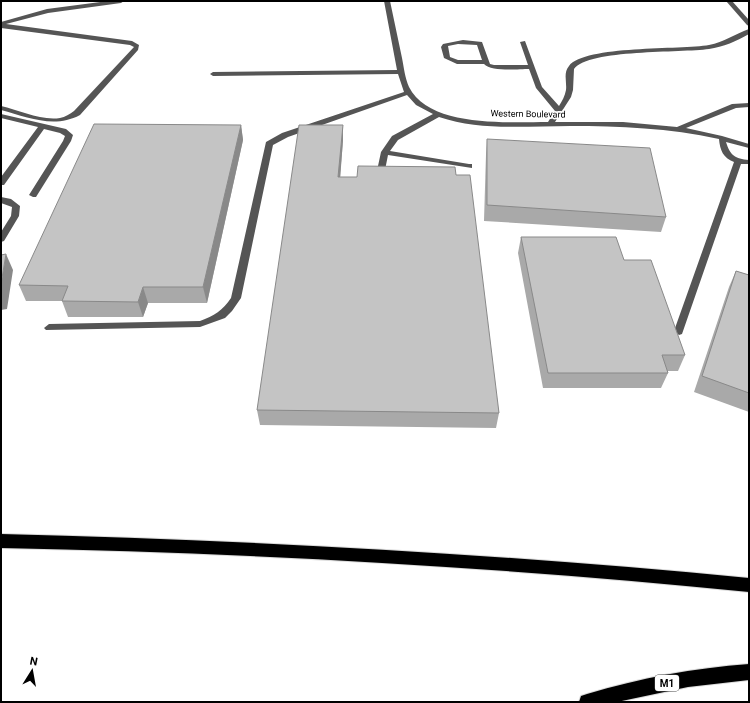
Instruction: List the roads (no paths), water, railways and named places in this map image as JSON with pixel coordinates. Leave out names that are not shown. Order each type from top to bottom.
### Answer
[{"type":"highway","points":[[1,541],[258,548],[473,560],[749,585]]},
{"type":"highway","name":"M1","points":[[587,702],[634,688],[720,674],[749,672]]},
{"type":"street","points":[[1,25],[47,11],[121,1]]},
{"type":"street","points":[[49,328],[200,324],[217,319],[228,312],[236,298],[269,144],[276,138],[407,93],[401,72],[387,1]]},
{"type":"street","points":[[729,1],[749,24]]},
{"type":"street","points":[[1,25],[132,43],[137,46],[136,49],[77,112],[70,117],[60,120],[51,120],[1,108]]},
{"type":"street","points":[[550,124],[569,94],[571,70],[573,65],[580,60],[591,57],[624,53],[709,47],[738,37],[749,31]]},
{"type":"street","points":[[523,42],[539,88],[558,110]]},
{"type":"street","points":[[486,62],[457,62],[450,60],[447,58],[444,47],[446,44],[452,43],[480,43],[488,65],[494,67],[531,67]]},
{"type":"street","points":[[212,74],[401,72]]},
{"type":"street","name":"Western Boulevard","points":[[407,93],[419,104],[439,114],[472,122],[637,125],[678,129],[722,138],[749,146]]},
{"type":"street","points":[[678,129],[735,106],[749,104]]},
{"type":"street","points":[[379,180],[384,152],[395,138],[439,114]]},
{"type":"street","points":[[1,116],[63,131],[69,135],[67,141],[34,195]]},
{"type":"street","points":[[1,183],[42,126]]},
{"type":"street","points":[[722,138],[724,152],[728,156],[738,161],[749,162]]},
{"type":"street","points":[[384,152],[469,166]]},
{"type":"street","points":[[679,331],[738,161]]},
{"type":"street","points":[[1,200],[8,201],[16,206],[15,216],[1,239]]}]
